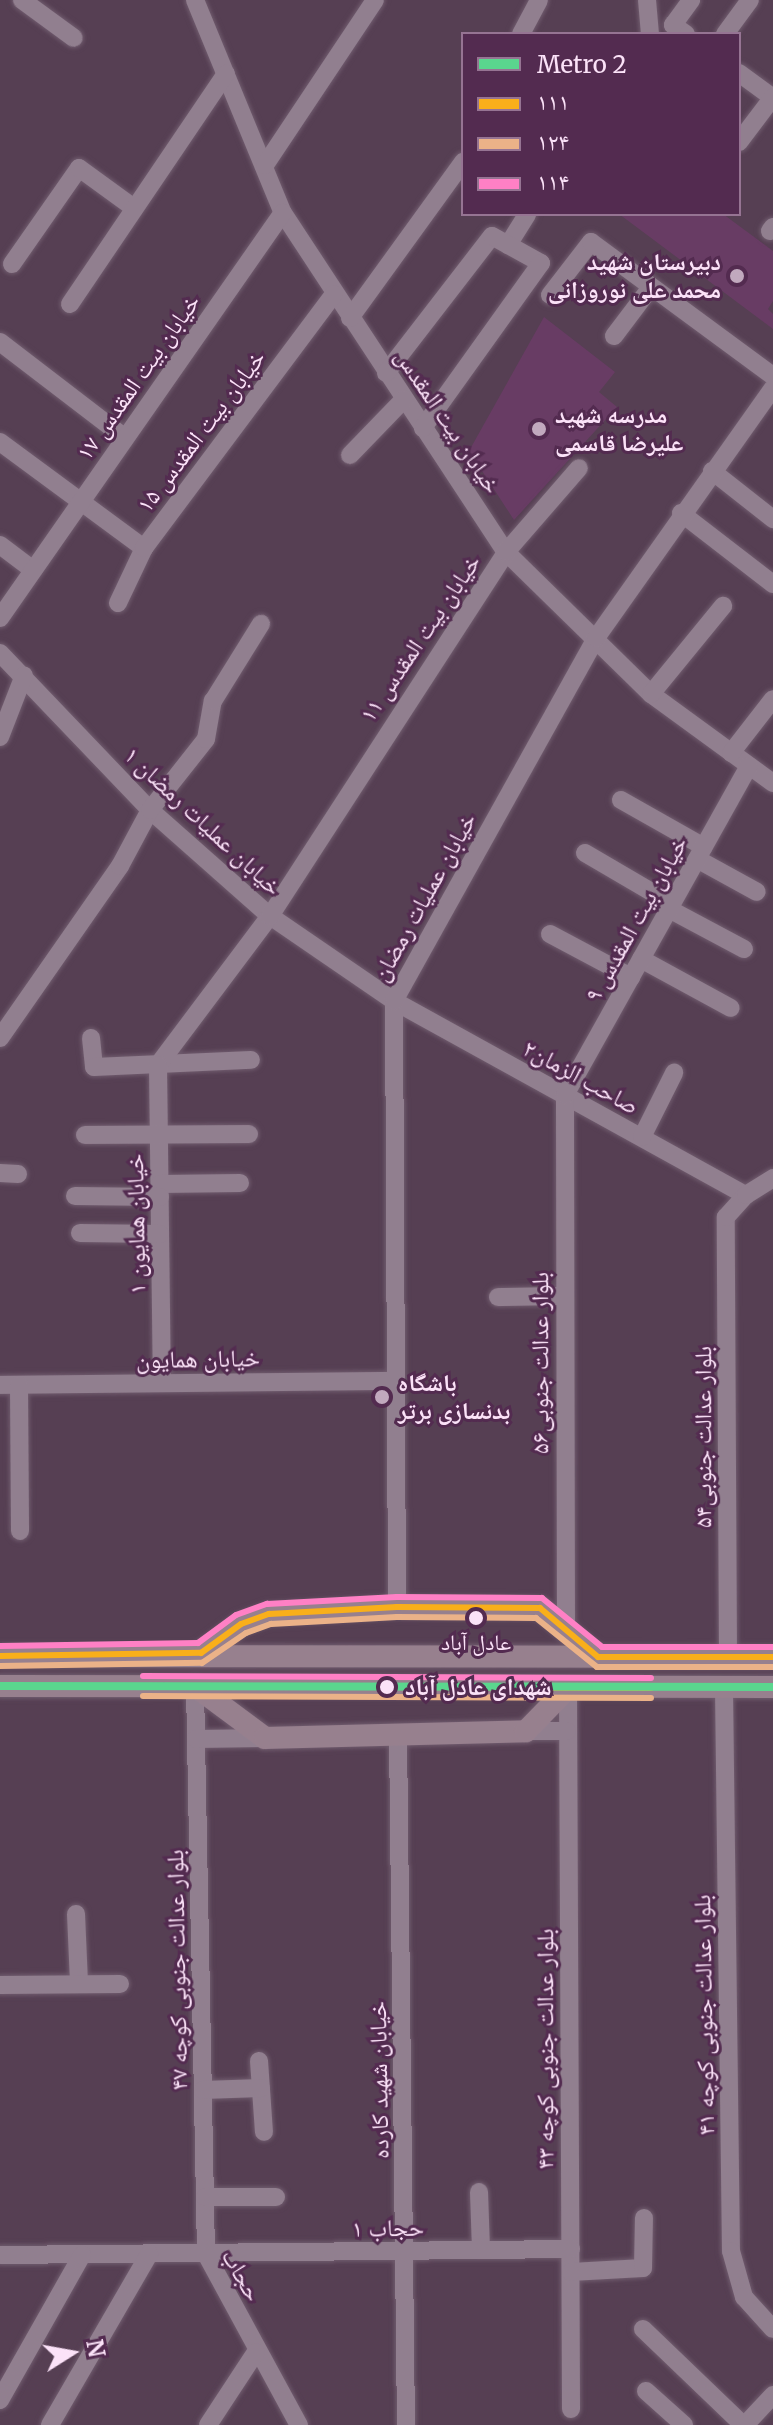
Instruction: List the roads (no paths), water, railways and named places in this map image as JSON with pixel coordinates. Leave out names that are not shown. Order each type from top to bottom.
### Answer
[{"type":"main road","points":[[201,1653],[241,1624],[269,1614],[397,1607],[540,1608],[598,1657]]},
{"type":"main road","points":[[0,1656],[201,1653],[773,1657]]},
{"type":"main road","points":[[0,1686],[773,1687]]},
{"type":"main road","points":[[195,1686],[265,1738],[526,1731],[568,1688]]},
{"type":"street","points":[[22,0],[74,38]]},
{"type":"street","name":"خیابان بیت المقدس","points":[[195,0],[283,213],[506,552],[651,694],[773,783]]},
{"type":"street","points":[[265,165],[375,0]]},
{"type":"street","points":[[524,32],[539,0]]},
{"type":"street","points":[[647,0],[650,32]]},
{"type":"street","points":[[679,29],[691,0]]},
{"type":"street","points":[[726,32],[750,0]]},
{"type":"street","points":[[70,304],[226,74]]},
{"type":"street","points":[[741,74],[773,97],[741,139]]},
{"type":"street","points":[[350,318],[461,165]]},
{"type":"street","points":[[12,264],[79,168],[134,208]]},
{"type":"street","name":"خیابان بیت المقدس ۱۷","points":[[0,618],[31,568],[283,213]]},
{"type":"street","points":[[508,245],[526,216]]},
{"type":"street","points":[[386,373],[492,236],[541,263],[423,428]]},
{"type":"street","points":[[550,295],[591,242],[773,376]]},
{"type":"street","points":[[614,336],[651,287]]},
{"type":"street","name":"خیابان بیت المقدس ۱۵","points":[[118,603],[144,548],[334,294]]},
{"type":"street","points":[[0,342],[124,437]]},
{"type":"street","name":"خیابان عملیات رمضان","points":[[397,1607],[394,1001],[596,638],[712,471],[767,410],[773,388]]},
{"type":"street","points":[[350,455],[404,399]]},
{"type":"street","points":[[0,442],[144,548]]},
{"type":"street","name":"خیابان بیت المقدس ۱۱","points":[[158,1065],[270,916],[374,751],[506,552],[579,468]]},
{"type":"street","points":[[712,471],[773,519]]},
{"type":"street","points":[[681,513],[773,584]]},
{"type":"street","points":[[0,545],[31,568]]},
{"type":"street","points":[[651,694],[723,606]]},
{"type":"street","points":[[0,1038],[120,866],[150,810],[206,739],[213,701],[261,624]]},
{"type":"street","name":"خیابان عملیات رمضان ۱","points":[[0,653],[150,810],[270,916],[394,1001]]},
{"type":"street","points":[[0,737],[24,675]]},
{"type":"street","points":[[731,753],[773,699]]},
{"type":"street","name":"خیابان بیت المقدس ۹","points":[[565,1095],[749,766]]},
{"type":"street","points":[[621,800],[757,892]]},
{"type":"street","points":[[585,853],[744,949]]},
{"type":"street","points":[[550,934],[631,977]]},
{"type":"street","points":[[641,959],[731,1008]]},
{"type":"street","name":"۲صاحب الزمان","points":[[394,1001],[746,1195]]},
{"type":"street","points":[[91,1038],[94,1067],[251,1060]]},
{"type":"street","name":"خیابان همایون ۱","points":[[158,1065],[162,1383]]},
{"type":"street","points":[[642,1137],[674,1073]]},
{"type":"street","name":"بلوار عدالت جنوبی۵۶","points":[[565,1095],[566,1631]]},
{"type":"street","points":[[85,1135],[249,1134]]},
{"type":"street","points":[[746,1195],[773,1178]]},
{"type":"street","points":[[75,1196],[240,1183]]},
{"type":"street","name":"بلوار عدالت جنوبی۵۴","points":[[728,1657],[726,1217],[746,1195]]},
{"type":"street","points":[[80,1233],[160,1234]]},
{"type":"street","points":[[498,1297],[564,1296]]},
{"type":"street","name":"خیابان همایون","points":[[0,1385],[396,1381]]},
{"type":"street","points":[[19,1385],[20,1531]]},
{"type":"street","name":"بلوار عدالت جنوبی کوچه ۴۷","points":[[195,1686],[206,2254]]},
{"type":"street","name":"بلوار عدالت جنوبی کوچه ۴۳","points":[[568,1688],[571,2409]]},
{"type":"street","name":"بلوار عدالت جنوبی کوچه ۴۱","points":[[724,1688],[731,2251],[744,2297],[773,2329]]},
{"type":"street","points":[[526,1731],[567,1731]]},
{"type":"street","name":"خیابان شهید کارده","points":[[398,1734],[406,2425]]},
{"type":"street","points":[[196,1739],[265,1738]]},
{"type":"street","points":[[76,1914],[79,1984]]},
{"type":"street","points":[[0,1985],[120,1984]]},
{"type":"street","points":[[259,2061],[264,2132]]},
{"type":"street","points":[[203,2090],[261,2088]]},
{"type":"street","points":[[479,2192],[481,2250]]},
{"type":"street","points":[[205,2197],[276,2197]]},
{"type":"street","points":[[571,2272],[643,2268],[644,2218]]},
{"type":"street","name":"حجاب ۱","points":[[206,2254],[571,2249]]},
{"type":"street","points":[[50,2425],[149,2254]]},
{"type":"street","name":"حجاب","points":[[0,2255],[206,2254],[256,2352],[299,2425]]},
{"type":"street","points":[[0,2400],[82,2255]]},
{"type":"street","points":[[643,2329],[744,2425],[773,2395]]},
{"type":"street","points":[[208,2425],[256,2352]]},
{"type":"street","points":[[646,2391],[684,2425]]},
{"type":"metro line","name":"2","points":[[0,1686],[773,1687]]},
{"type":"place","name":"دبیرستان شهید محمد علی نوروزانی","points":[[737,276]]},
{"type":"place","name":"مدرسه شهید علیرضا قاسمی","points":[[539,429]]},
{"type":"place","name":"باشگاه بدنسازی برتر","points":[[382,1397]]},
{"type":"place","name":"عادل آباد","points":[[476,1618]]},
{"type":"place","name":"شهدای عادل آباد","points":[[387,1687]]}]
